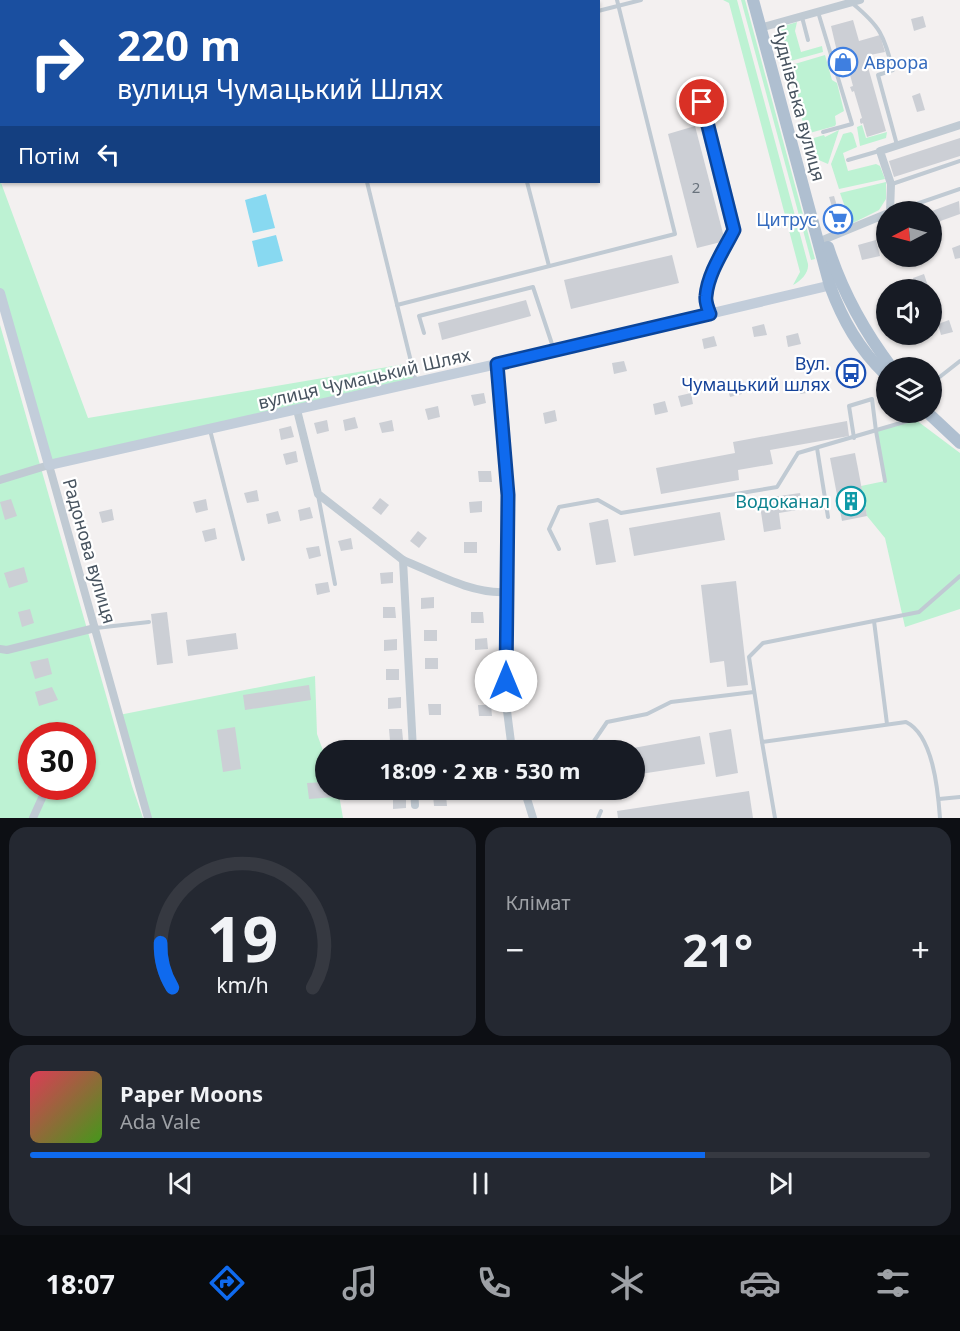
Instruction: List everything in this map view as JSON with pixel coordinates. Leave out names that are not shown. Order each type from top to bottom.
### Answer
[{"type":"main road","name":"Чуднівська вулиця","points":[[753,0],[763,27],[847,327],[876,365]]},
{"type":"main road","name":"Чуднівська вулиця","points":[[759,0],[763,27]]},
{"type":"main road","name":"Чуднівська вулиця","points":[[836,284],[885,357]]},
{"type":"main road","points":[[938,423],[960,442]]},
{"type":"street","points":[[763,27],[860,0]]},
{"type":"street","points":[[890,201],[891,184],[880,151],[960,124]]},
{"type":"street","points":[[822,241],[876,218]]},
{"type":"street","name":"вулиця Чумацький Шлях","points":[[0,480],[49,465],[554,351],[836,284]]},
{"type":"street","name":"Радонова вулиця","points":[[0,293],[148,818]]},
{"type":"street","points":[[497,364],[508,495],[506,703],[511,740]]},
{"type":"street","points":[[297,410],[318,495],[403,560],[464,585],[494,593],[506,592]]},
{"type":"street","points":[[403,560],[412,740]]},
{"type":"street","points":[[0,650],[95,628]]},
{"type":"street","points":[[33,818],[41,800]]},
{"type":"street","points":[[415,800],[415,805]]},
{"type":"street","points":[[527,800],[533,818]]},
{"type":"lane","points":[[397,305],[675,234],[617,0]]},
{"type":"lane","points":[[600,11],[641,0]]},
{"type":"lane","points":[[851,3],[876,25],[885,41],[893,70],[878,75],[897,144]]},
{"type":"lane","points":[[818,12],[852,124],[823,132]]},
{"type":"lane","points":[[802,16],[808,40]]},
{"type":"lane","points":[[702,102],[734,230],[713,272],[705,297],[710,314]]},
{"type":"lane","points":[[848,160],[880,151]]},
{"type":"lane","points":[[891,184],[960,161]]},
{"type":"lane","points":[[367,183],[416,382]]},
{"type":"lane","points":[[527,183],[549,266]]},
{"type":"lane","points":[[923,201],[960,189]]},
{"type":"lane","points":[[424,333],[419,316],[532,286],[554,351]]},
{"type":"lane","points":[[942,375],[960,361]]},
{"type":"lane","points":[[854,438],[849,406],[872,399],[885,481]]},
{"type":"lane","points":[[559,549],[549,529],[558,507],[598,500],[621,513],[777,487],[798,453],[900,423]]},
{"type":"lane","points":[[209,430],[243,559]]},
{"type":"lane","points":[[817,448],[828,517]]},
{"type":"lane","points":[[318,495],[335,585]]},
{"type":"lane","points":[[775,818],[749,657],[763,643],[919,612],[960,576]]},
{"type":"lane","points":[[874,621],[887,724]]},
{"type":"lane","points":[[95,628],[149,622]]},
{"type":"lane","points":[[595,740],[607,722],[647,714],[671,702],[754,692]]},
{"type":"lane","points":[[762,742],[906,722],[916,727],[929,752],[939,800],[940,818]]},
{"type":"lane","points":[[939,800],[960,797]]},
{"type":"lane","points":[[598,818],[601,811]]},
{"type":"green space","points":[[723,0],[737,0],[808,264],[804,276],[793,285],[800,272],[729,3]]},
{"type":"green space","points":[[741,0],[745,0],[815,259],[811,260]]},
{"type":"green space","points":[[797,22],[795,31],[801,52],[822,46],[823,52],[787,62],[777,28]]},
{"type":"green space","points":[[825,55],[832,80],[837,83],[844,111],[835,116],[835,126],[806,134],[788,66]]},
{"type":"green space","points":[[862,125],[866,138],[887,132],[886,138],[860,146],[857,127]]},
{"type":"green space","points":[[839,130],[828,164],[814,158],[807,140],[824,135],[825,137]]},
{"type":"green space","points":[[851,132],[857,147],[843,153],[848,171],[876,164],[880,166],[885,179],[839,189],[831,164],[843,134]]},
{"type":"green space","points":[[886,182],[886,199],[876,201],[876,212],[851,224],[840,193]]},
{"type":"green space","points":[[1,183],[88,418],[411,363],[416,382],[49,465],[0,293]]},
{"type":"green space","points":[[0,325],[132,786],[143,818],[0,818]]},
{"type":"green space","points":[[905,423],[920,423],[960,453],[960,609],[905,627],[885,538],[867,516],[861,486],[885,481],[876,431]]},
{"type":"green space","points":[[315,676],[319,740],[315,740],[315,800],[340,800],[343,818],[147,818],[119,715]]},
{"type":"water","points":[[266,194],[275,228],[253,233],[245,200]]},
{"type":"water","points":[[276,235],[283,261],[258,267],[252,241]]},
{"type":"building","points":[[923,16],[926,27],[914,31],[911,19]]},
{"type":"building","points":[[853,20],[859,41],[880,35],[885,52],[870,55],[873,66],[868,67],[886,131],[867,137],[863,123],[860,122],[862,118],[854,91],[852,92],[850,87],[853,86],[849,71],[842,73],[831,26]]},
{"type":"building","points":[[920,93],[925,110],[917,112],[912,96]]},
{"type":"building","points":[[695,126],[725,241],[697,248],[668,134]]},
{"type":"building","points":[[960,138],[960,156],[894,177],[889,161]]},
{"type":"building","points":[[834,196],[837,206],[832,207],[829,197]]},
{"type":"building","points":[[959,201],[960,214],[942,220],[942,207]]},
{"type":"building","points":[[840,215],[842,222],[837,224],[834,216]]},
{"type":"building","points":[[876,240],[876,257],[862,260],[858,245]]},
{"type":"building","points":[[960,245],[960,258],[955,259],[952,248]]},
{"type":"building","points":[[672,255],[679,283],[571,309],[564,280]]},
{"type":"building","points":[[924,274],[926,279],[913,279]]},
{"type":"building","points":[[526,300],[531,316],[442,340],[438,323]]},
{"type":"building","points":[[949,320],[953,332],[942,335],[942,323]]},
{"type":"building","points":[[764,324],[767,335],[754,337],[752,327]]},
{"type":"building","points":[[798,333],[801,344],[788,347],[786,336]]},
{"type":"building","points":[[714,336],[717,346],[704,349],[702,339]]},
{"type":"building","points":[[624,361],[627,371],[614,374],[612,363]]},
{"type":"building","points":[[810,381],[813,392],[800,394],[798,384]]},
{"type":"building","points":[[740,383],[742,394],[730,397],[727,386]]},
{"type":"building","points":[[484,393],[486,403],[474,406],[471,395]]},
{"type":"building","points":[[691,393],[693,404],[681,407],[678,396]]},
{"type":"building","points":[[665,401],[668,412],[655,415],[653,404]]},
{"type":"building","points":[[438,406],[440,417],[428,420],[425,409]]},
{"type":"building","points":[[555,410],[557,421],[545,424],[543,413]]},
{"type":"building","points":[[355,417],[358,428],[345,431],[343,420]]},
{"type":"building","points":[[327,420],[329,431],[317,434],[314,423]]},
{"type":"building","points":[[392,420],[394,431],[382,433],[379,423]]},
{"type":"building","points":[[847,421],[849,436],[770,450],[773,464],[738,470],[739,480],[661,494],[656,468],[735,453],[733,442]]},
{"type":"building","points":[[291,426],[294,437],[281,440],[279,429]]},
{"type":"building","points":[[296,451],[298,462],[286,465],[283,454]]},
{"type":"building","name":"Водоканал","points":[[855,453],[867,516],[842,521],[830,458]]},
{"type":"building","points":[[478,471],[491,471],[492,482],[479,482]]},
{"type":"building","points":[[257,490],[259,501],[247,503],[244,493]]},
{"type":"building","points":[[800,493],[803,509],[779,513],[781,529],[764,532],[759,499]]},
{"type":"building","points":[[380,498],[389,505],[381,515],[372,508]]},
{"type":"building","points":[[11,499],[17,516],[5,520],[0,502]]},
{"type":"building","points":[[206,499],[208,510],[196,513],[193,502]]},
{"type":"building","points":[[482,501],[482,512],[470,513],[469,502]]},
{"type":"building","points":[[310,507],[313,518],[300,521],[298,510]]},
{"type":"building","points":[[112,509],[114,520],[102,523],[99,512]]},
{"type":"building","points":[[278,511],[281,521],[268,524],[266,514]]},
{"type":"building","points":[[720,512],[725,540],[634,556],[629,528]]},
{"type":"building","points":[[608,519],[616,562],[596,565],[589,523]]},
{"type":"building","points":[[215,528],[217,539],[205,542],[202,531]]},
{"type":"building","points":[[418,531],[427,538],[419,548],[410,541]]},
{"type":"building","points":[[351,538],[353,549],[341,551],[338,541]]},
{"type":"building","points":[[464,542],[477,542],[477,553],[464,553]]},
{"type":"building","points":[[319,546],[321,556],[309,559],[306,548]]},
{"type":"building","points":[[24,567],[28,582],[9,588],[4,573]]},
{"type":"building","points":[[393,572],[393,583],[381,584],[380,573]]},
{"type":"building","points":[[736,581],[748,685],[727,687],[724,661],[710,663],[701,585]]},
{"type":"building","points":[[328,582],[330,592],[317,595],[315,584]]},
{"type":"building","points":[[434,597],[434,608],[421,609],[421,598]]},
{"type":"building","points":[[383,607],[395,607],[396,618],[383,618]]},
{"type":"building","points":[[30,609],[34,623],[22,627],[18,612]]},
{"type":"building","points":[[167,612],[173,663],[157,665],[151,614]]},
{"type":"building","points":[[471,612],[483,612],[484,623],[471,623]]},
{"type":"building","points":[[424,630],[437,630],[437,641],[424,641]]},
{"type":"building","points":[[236,633],[238,649],[188,656],[186,640]]},
{"type":"building","points":[[487,638],[488,649],[475,650],[475,639]]},
{"type":"building","points":[[397,639],[397,650],[384,651],[384,640]]},
{"type":"building","points":[[48,658],[52,674],[35,679],[30,662]]},
{"type":"building","points":[[425,658],[438,658],[438,669],[425,669]]},
{"type":"building","points":[[386,669],[399,669],[399,680],[386,680]]},
{"type":"building","points":[[476,672],[489,672],[490,683],[477,684]]},
{"type":"building","points":[[309,685],[311,700],[245,710],[243,695]]},
{"type":"building","points":[[52,687],[58,700],[39,706],[35,692]]},
{"type":"building","points":[[401,697],[401,708],[388,709],[388,698]]},
{"type":"building","points":[[428,704],[441,704],[441,715],[429,715]]},
{"type":"building","points":[[478,705],[491,705],[492,716],[479,716]]},
{"type":"building","points":[[235,727],[241,769],[223,772],[217,730]]},
{"type":"building","points":[[389,729],[402,729],[403,740],[390,740]]},
{"type":"building","points":[[731,729],[738,773],[716,777],[709,733]]},
{"type":"building","points":[[700,736],[705,764],[645,773],[645,746]]},
{"type":"building","points":[[307,783],[315,783],[315,799],[309,799]]},
{"type":"building","points":[[749,791],[753,818],[618,818],[617,811]]},
{"type":"building","points":[[393,800],[406,800],[406,808],[393,809]]},
{"type":"building","points":[[433,800],[446,800],[447,806],[434,806]]},
{"type":"place","name":"Аврора","points":[[843,62]]},
{"type":"place","name":"Цитрус","points":[[838,219]]},
{"type":"place","name":"Вул. Чумацький шлях","points":[[851,373]]},
{"type":"place","name":"Водоканал","points":[[851,501]]},
{"type":"route","points":[[506,681],[508,495],[497,364],[710,314],[705,297],[713,272],[734,230],[702,102]]}]
